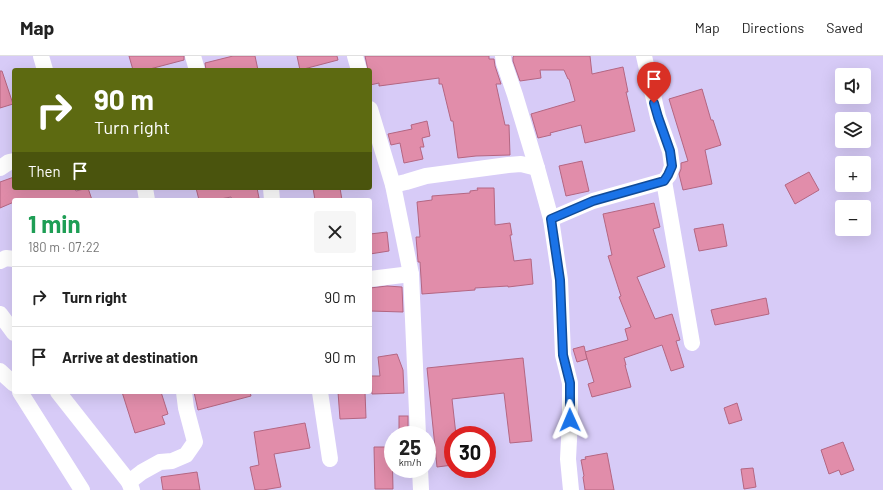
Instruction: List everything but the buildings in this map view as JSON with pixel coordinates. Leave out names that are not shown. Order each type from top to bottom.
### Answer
[{"type":"street","points":[[41,56],[44,68]]},
{"type":"street","points":[[193,56],[196,68]]},
{"type":"street","points":[[355,56],[358,68]]},
{"type":"street","points":[[503,56],[551,219],[560,280],[563,355],[570,383],[568,459],[571,490]]},
{"type":"street","points":[[551,219],[593,201],[664,181],[668,175],[672,166],[670,151],[658,117],[644,56]]},
{"type":"street","points":[[372,116],[393,184],[411,274],[418,426]]},
{"type":"street","points":[[0,168],[12,161]]},
{"type":"street","points":[[393,184],[426,176],[508,165],[521,164],[537,168]]},
{"type":"street","points":[[664,181],[692,343]]},
{"type":"street","points":[[0,261],[6,258],[12,259]]},
{"type":"street","points":[[372,279],[411,274]]},
{"type":"street","points":[[0,371],[12,382]]},
{"type":"street","points":[[21,394],[82,490]]},
{"type":"street","points":[[60,394],[130,486],[142,472],[160,462],[172,461],[186,455],[195,442],[186,408],[184,394]]},
{"type":"street","points":[[320,394],[330,459]]},
{"type":"street","points":[[420,478],[421,490]]},
{"type":"route","points":[[570,420],[570,383],[563,355],[560,280],[551,219],[593,201],[664,181],[672,166],[670,151],[654,103]]}]
